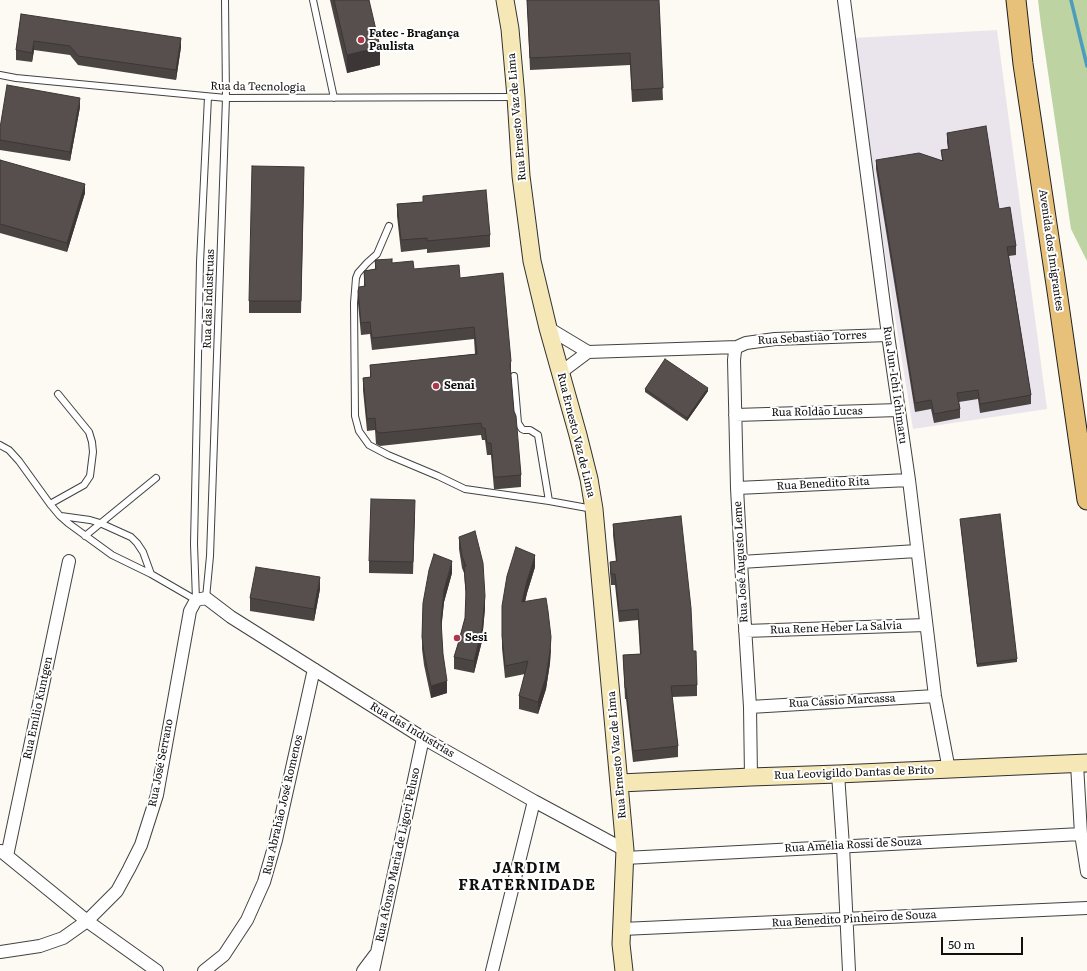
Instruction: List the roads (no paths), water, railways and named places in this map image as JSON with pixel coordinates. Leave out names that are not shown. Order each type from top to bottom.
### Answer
[{"type":"main road","name":"Avenida dos Imigrantes","points":[[1016,0],[1023,64],[1087,500]]},
{"type":"main road","name":"Avenida dos Imigrantes","points":[[1026,0],[1067,276],[1087,428]]},
{"type":"street","name":"Rua Ernesto Vaz de Lima","points":[[505,0],[510,29],[521,176],[532,261],[548,328],[582,450],[594,509],[620,784],[625,854],[622,937]]},
{"type":"street","name":"Rua Jun-Ichi Ichimaru","points":[[844,0],[888,335],[909,480],[935,696],[949,770]]},
{"type":"street","points":[[548,328],[588,352],[560,373]]},
{"type":"street","name":"Rua Sebastião Torres","points":[[588,352],[736,347],[746,343],[775,339],[888,335]]},
{"type":"street","name":"Rua José Augusto Leme","points":[[736,347],[734,360],[735,414],[741,562],[750,707],[751,777]]},
{"type":"street","name":"Rua Roldão Lucas","points":[[735,414],[899,410]]},
{"type":"street","name":"Rua Benedito Rita","points":[[738,488],[909,480]]},
{"type":"street","points":[[741,562],[917,551]]},
{"type":"street","name":"Rua Emílio Kuntgen","points":[[4,853],[69,561]]},
{"type":"street","name":"Rua das Industrias","points":[[201,599],[423,738],[625,854]]},
{"type":"street","name":"Rua José Serrano","points":[[0,952],[40,946],[63,938],[87,920],[117,891],[141,845],[157,795],[190,611],[201,599]]},
{"type":"street","name":"Rua Rene Heber La Salvia","points":[[745,631],[926,625]]},
{"type":"street","name":"Rua Abrahão José Romenos","points":[[204,971],[224,955],[247,920],[264,882],[276,840],[314,669]]},
{"type":"street","name":"Rua Cássio Marcassa","points":[[750,707],[935,696]]},
{"type":"street","name":"Rua Afonso Maria de Ligori Peluso","points":[[373,971],[423,738]]},
{"type":"street","points":[[1082,763],[1081,834],[1087,872]]},
{"type":"street","name":"Rua Leovigildo Dantas de Brito","points":[[620,784],[1082,763]]},
{"type":"street","points":[[838,774],[844,846],[849,971]]},
{"type":"street","points":[[492,971],[534,801]]},
{"type":"street","name":"Rua Amélia Rossi de Souza","points":[[625,854],[844,846],[1081,834]]},
{"type":"street","points":[[4,853],[87,920],[157,971]]},
{"type":"street","name":"Rua Benedito Pinheiro de Souza","points":[[622,937],[847,919],[1087,908]]},
{"type":"street","points":[[614,971],[622,937]]},
{"type":"street","points":[[622,937],[624,971]]},
{"type":"street","points":[[363,971],[378,950]]},
{"type":"lane","name":"Rua das Industruas","points":[[201,599],[210,556],[226,98],[225,0]]},
{"type":"lane","points":[[313,0],[334,98]]},
{"type":"lane","name":"Rua da Tecnologia","points":[[0,75],[24,79],[226,98],[516,97]]},
{"type":"lane","points":[[201,599],[194,544],[200,262],[208,97]]},
{"type":"lane","points":[[389,226],[377,254],[362,268],[356,278],[354,303],[355,416],[359,430],[369,445],[388,455],[465,488],[594,509]]},
{"type":"lane","points":[[514,376],[518,423],[524,430],[530,430],[538,435],[549,501]]},
{"type":"lane","points":[[50,504],[84,485],[90,476],[93,452],[89,432],[58,394]]},
{"type":"lane","points":[[0,445],[9,450],[19,461],[60,516],[85,536],[112,555],[201,599]]},
{"type":"lane","points":[[85,536],[156,478]]},
{"type":"lane","points":[[60,516],[80,518],[100,523],[131,537],[143,552],[151,574]]},
{"type":"waterway","points":[[1071,0],[1087,66]]},
{"type":"place","name":"Fatec - Bragança Paulista","points":[[361,40]]},
{"type":"place","name":"Senai","points":[[436,386]]},
{"type":"place","name":"Sesi","points":[[457,638]]},
{"type":"district","name":"JARDIM FRATERNIDADE","points":[[527,878]]}]
